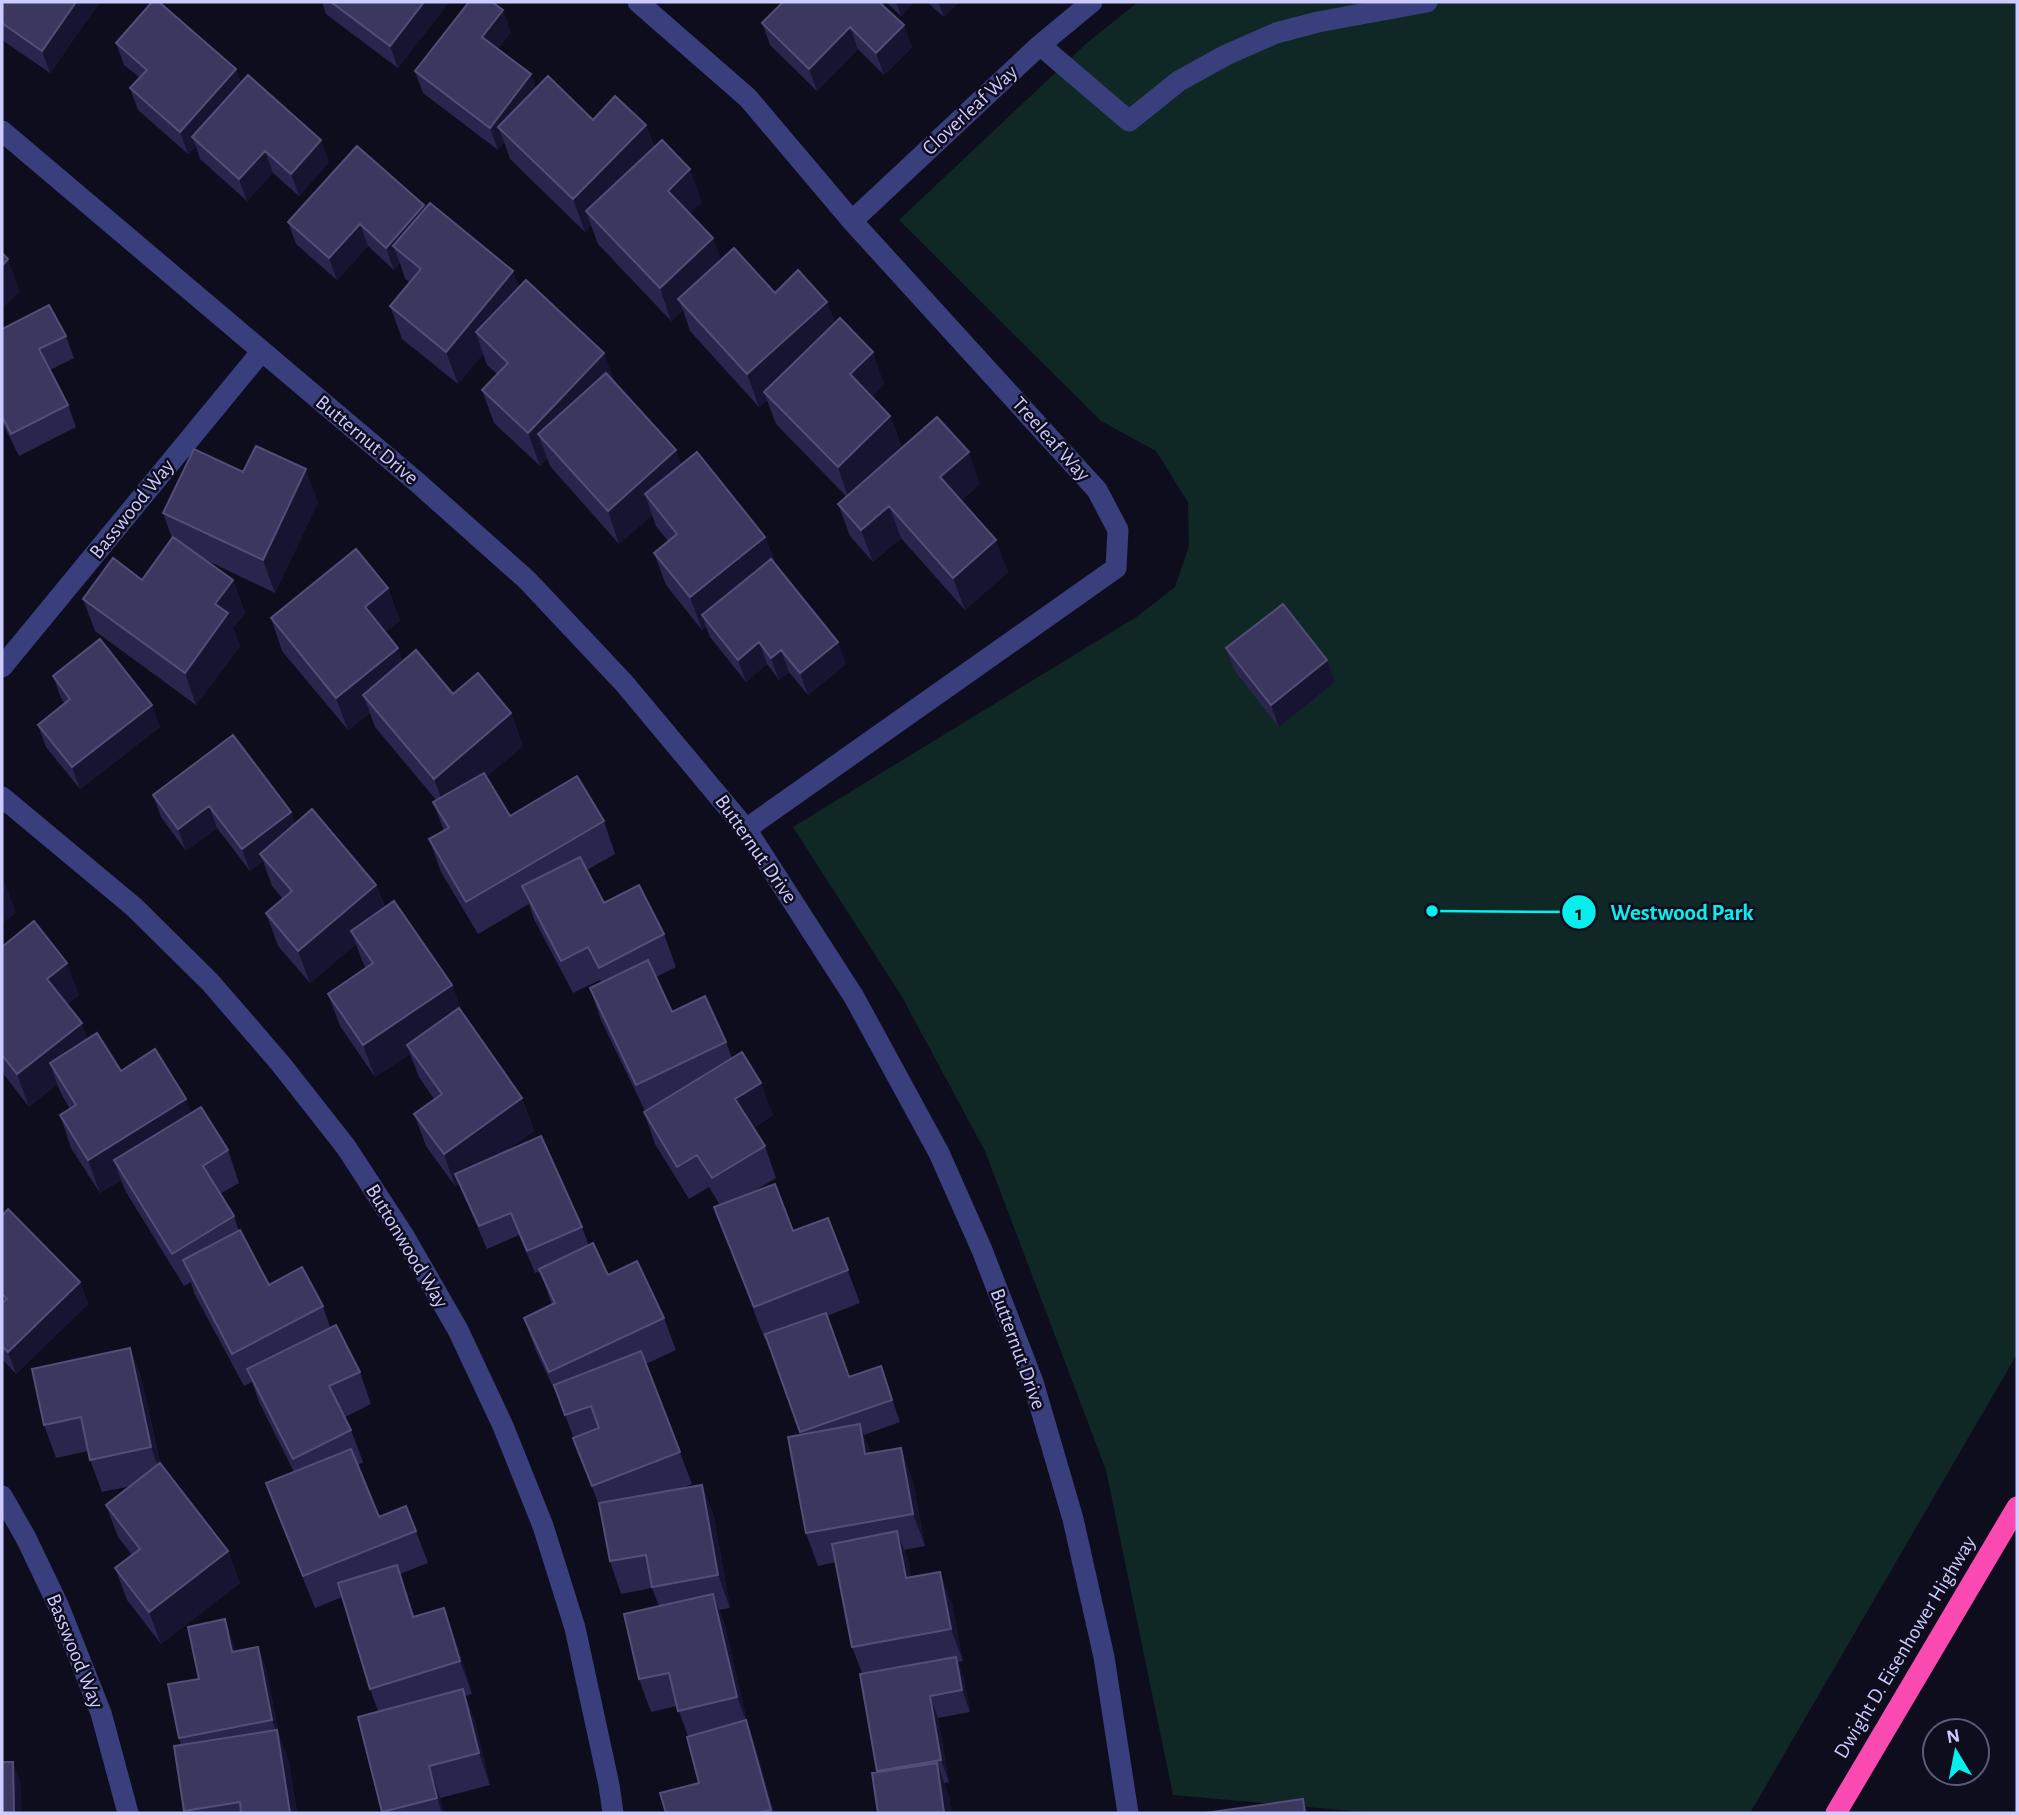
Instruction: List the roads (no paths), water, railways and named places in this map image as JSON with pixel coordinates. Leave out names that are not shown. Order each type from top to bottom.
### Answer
[{"type":"highway","name":"Dwight D. Eisenhower Highway","points":[[1836,1813],[2017,1507]]},
{"type":"street","name":"Treeleaf Way","points":[[638,2],[748,98],[852,221],[1097,490],[1118,530],[1116,568],[746,829]]},
{"type":"street","name":"Cloverleaf Way","points":[[852,221],[1040,45],[1092,2]]},
{"type":"street","points":[[1040,45],[1129,121],[1179,81],[1226,55],[1276,33],[1318,22],[1427,2]]},
{"type":"street","name":"Butternut Drive","points":[[2,131],[418,483],[527,580],[624,682],[746,829],[854,997],[939,1153],[982,1250],[1033,1382],[1073,1518],[1104,1657],[1128,1813]]},
{"type":"street","name":"Basswood Way","points":[[2,667],[262,351]]},
{"type":"street","name":"Buttonwood Way","points":[[2,797],[134,907],[210,982],[280,1063],[346,1147],[404,1236],[463,1342],[503,1426],[543,1526],[575,1628],[609,1785],[612,1813]]},
{"type":"street","name":"Basswood Way","points":[[2,1496],[26,1538],[59,1607],[101,1713],[128,1813]]},
{"type":"place","name":"Westwood Park","points":[[1432,911]]}]
